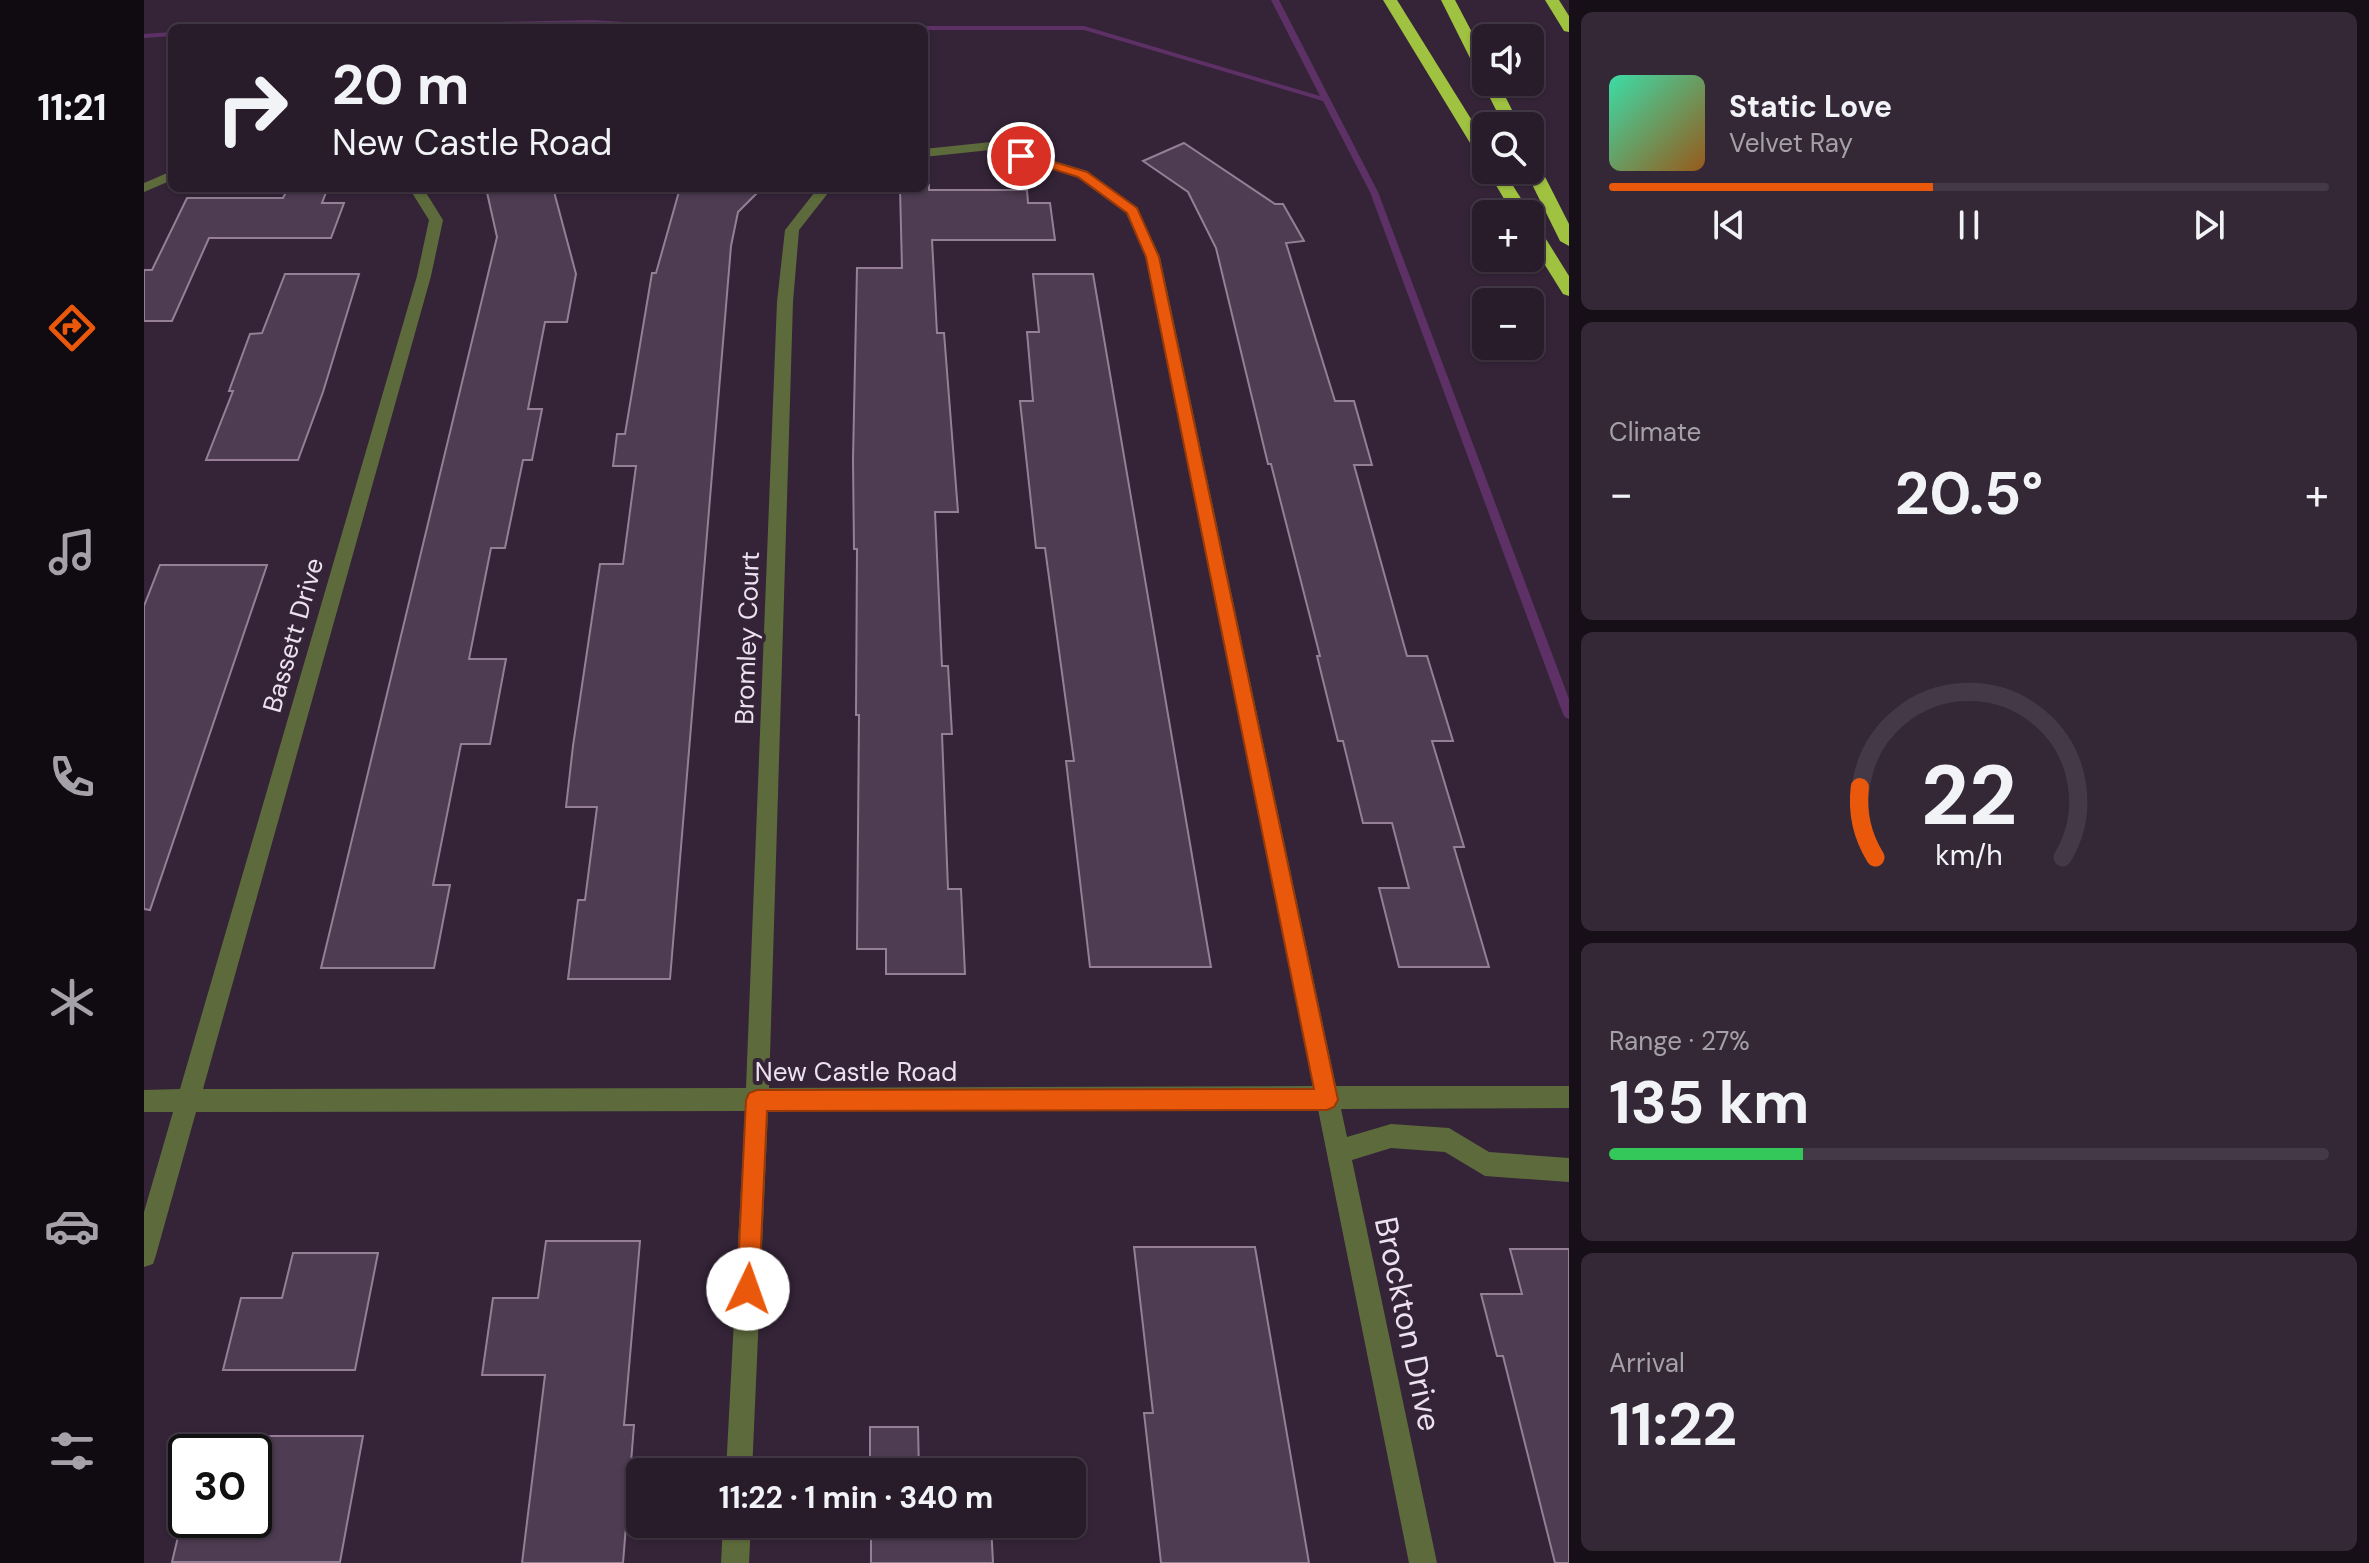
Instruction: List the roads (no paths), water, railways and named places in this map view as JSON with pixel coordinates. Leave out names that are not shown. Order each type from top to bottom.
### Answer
[{"type":"highway","points":[[1390,0],[1472,133]]},
{"type":"highway","points":[[1448,0],[1472,47]]},
{"type":"highway","points":[[1552,0],[1569,28]]},
{"type":"highway","points":[[1540,184],[1569,241]]},
{"type":"highway","points":[[1544,250],[1569,290]]},
{"type":"street","points":[[928,153],[991,146],[1082,174],[1132,211],[1153,257],[1327,1100]]},
{"type":"street","points":[[144,188],[168,177]]},
{"type":"street","name":"Bassett Drive","points":[[144,1255],[424,276],[436,220],[418,192]]},
{"type":"street","name":"Bromley Court","points":[[757,1100],[785,302],[792,230],[822,192]]},
{"type":"street","name":"New Castle Road","points":[[144,1101],[1569,1097]]},
{"type":"street","points":[[740,1458],[757,1100]]},
{"type":"street","name":"Brockton Drive","points":[[1327,1100],[1423,1563]]},
{"type":"street","points":[[1338,1152],[1391,1136],[1449,1140],[1485,1164],[1569,1170]]},
{"type":"street","points":[[735,1563],[736,1538]]},
{"type":"waterway","points":[[1275,0],[1326,100]]},
{"type":"waterway","points":[[496,24],[626,24]]},
{"type":"waterway","points":[[928,28],[1084,28],[1326,100]]},
{"type":"waterway","points":[[144,36],[168,34]]},
{"type":"waterway","points":[[1326,100],[1374,192],[1569,714]]}]
